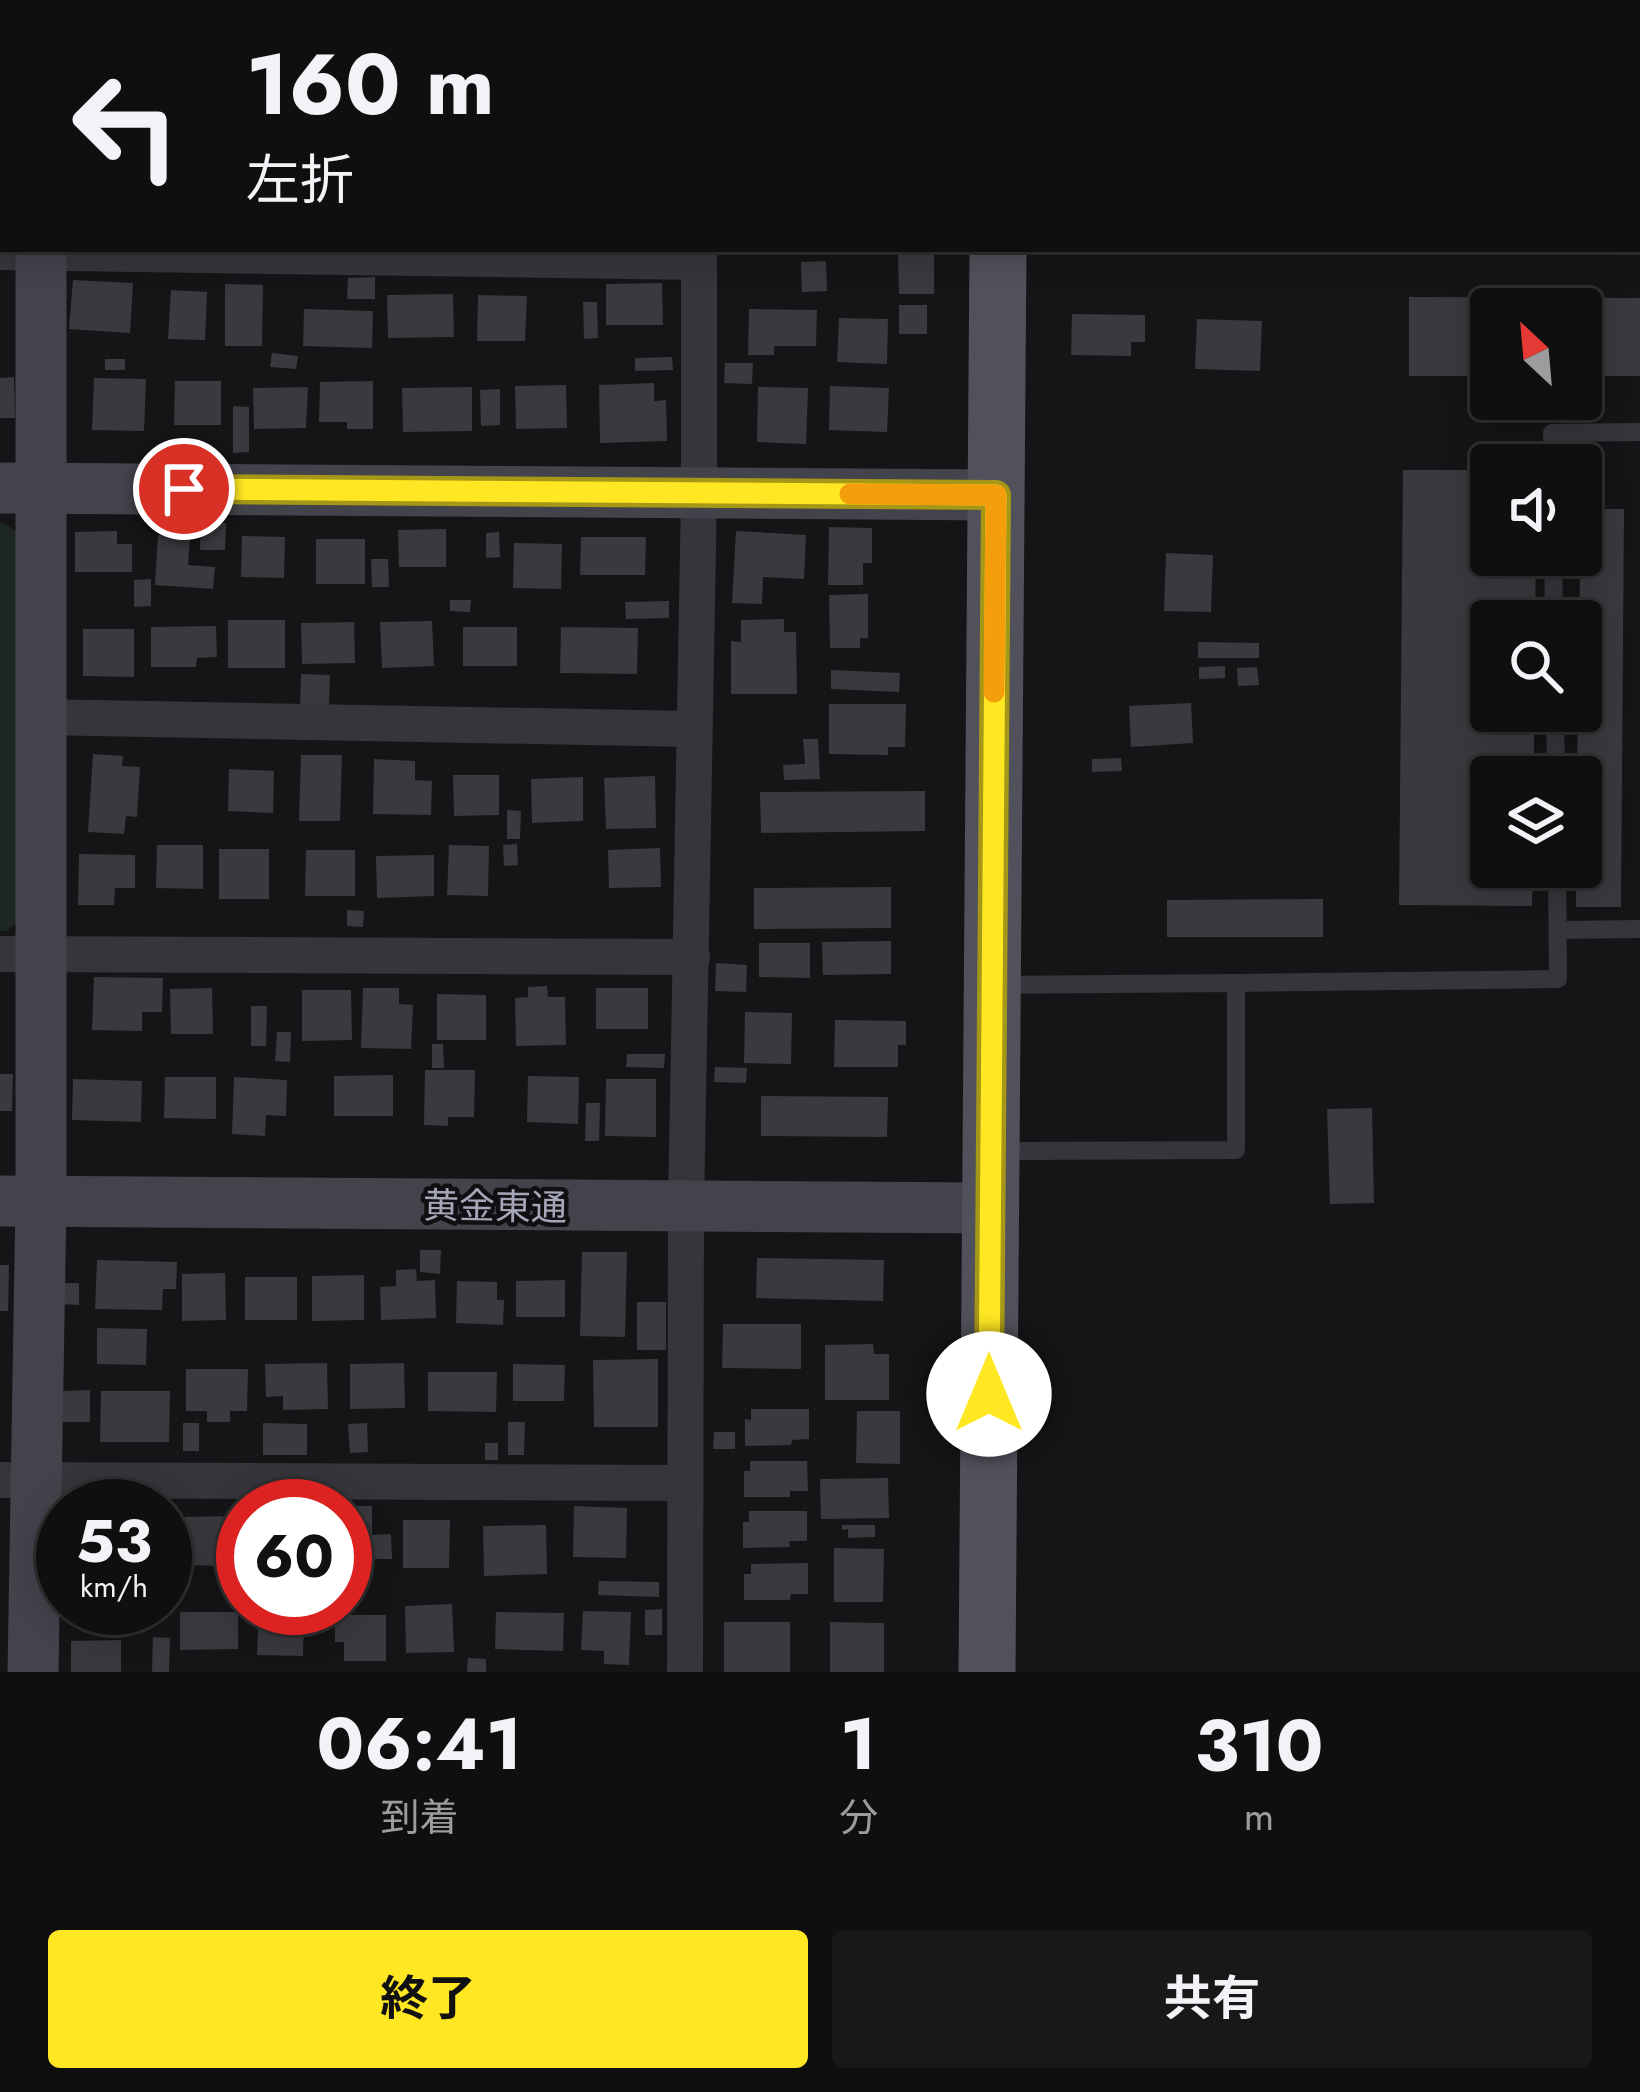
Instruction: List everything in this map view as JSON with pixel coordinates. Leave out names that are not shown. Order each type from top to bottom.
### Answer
[{"type":"main road","points":[[987,1672],[998,252]]},
{"type":"street","points":[[27,252],[22,488],[40,717],[19,955],[18,1480],[33,1672]]},
{"type":"street","points":[[195,252],[699,255],[685,1672]]},
{"type":"street","points":[[22,488],[996,495]]},
{"type":"street","points":[[40,717],[693,729]]},
{"type":"street","points":[[19,955],[692,957]]},
{"type":"street","name":"黄金東通","points":[[21,1201],[990,1208]]},
{"type":"street","points":[[18,1480],[685,1483]]},
{"type":"lane","points":[[1552,444],[1552,433],[1640,432]]},
{"type":"lane","points":[[992,985],[1558,979],[1557,888]]},
{"type":"lane","points":[[1558,930],[1640,929]]},
{"type":"lane","points":[[991,1150],[1236,1150],[1236,983]]},
{"type":"shaded area","points":[[0,521],[20,533],[21,919],[7,931],[0,931]]},
{"type":"building","points":[[934,254],[934,294],[899,294],[898,255]]},
{"type":"building","points":[[826,261],[827,291],[802,292],[801,262]]},
{"type":"building","points":[[375,277],[375,299],[347,299],[348,278]]},
{"type":"building","points":[[73,280],[133,283],[130,333],[69,329]]},
{"type":"building","points":[[662,283],[663,325],[606,325],[606,284]]},
{"type":"building","points":[[225,284],[263,285],[262,346],[225,346]]},
{"type":"building","points":[[171,290],[207,292],[205,340],[168,339]]},
{"type":"building","points":[[453,294],[454,337],[388,338],[387,295]]},
{"type":"building","points":[[478,295],[527,296],[525,341],[477,341]]},
{"type":"building","points":[[1409,297],[1470,297],[1470,376],[1409,376]]},
{"type":"building","points":[[1602,298],[1640,298],[1640,376],[1602,376]]},
{"type":"building","points":[[583,302],[597,302],[598,338],[584,339]]},
{"type":"building","points":[[899,305],[927,305],[927,334],[899,334]]},
{"type":"building","points":[[304,309],[373,311],[372,348],[303,346]]},
{"type":"building","points":[[749,309],[817,310],[816,346],[774,346],[774,355],[748,355]]},
{"type":"building","points":[[1072,314],[1145,315],[1145,342],[1131,342],[1131,356],[1071,355]]},
{"type":"building","points":[[839,318],[888,319],[887,364],[837,362]]},
{"type":"building","points":[[1197,319],[1262,321],[1260,371],[1195,369]]},
{"type":"building","points":[[272,353],[298,356],[296,369],[270,367]]},
{"type":"building","points":[[672,357],[673,370],[635,371],[635,358]]},
{"type":"building","points":[[105,359],[125,359],[125,370],[105,370]]},
{"type":"building","points":[[725,363],[753,363],[752,384],[724,383]]},
{"type":"building","points":[[14,377],[15,418],[0,418],[0,378]]},
{"type":"building","points":[[94,378],[146,379],[144,431],[92,430]]},
{"type":"building","points":[[175,381],[221,381],[221,425],[174,425]]},
{"type":"building","points":[[373,381],[373,429],[319,422],[320,382]]},
{"type":"building","points":[[654,383],[654,401],[666,400],[667,441],[600,443],[599,385]]},
{"type":"building","points":[[566,385],[567,428],[516,429],[515,386]]},
{"type":"building","points":[[830,386],[889,388],[887,432],[829,430]]},
{"type":"building","points":[[308,387],[306,428],[254,429],[253,388]]},
{"type":"building","points":[[472,387],[472,431],[403,432],[402,388]]},
{"type":"building","points":[[758,387],[808,388],[806,444],[757,442]]},
{"type":"building","points":[[500,389],[500,425],[481,426],[480,390]]},
{"type":"building","points":[[233,406],[249,407],[249,452],[233,453]]},
{"type":"building","points":[[1403,470],[1470,470],[1470,576],[1536,576],[1535,600],[1470,600],[1470,732],[1534,732],[1534,756],[1470,756],[1470,888],[1532,888],[1532,906],[1399,905]]},
{"type":"building","points":[[1602,509],[1624,509],[1621,907],[1576,907],[1576,888],[1602,888],[1602,756],[1577,756],[1578,732],[1602,732],[1602,600],[1580,600],[1580,576],[1602,576]]},
{"type":"building","points":[[201,522],[226,523],[225,550],[200,550]]},
{"type":"building","points":[[829,527],[872,528],[872,563],[863,563],[863,585],[828,585]]},
{"type":"building","points":[[446,529],[446,567],[399,567],[398,530]]},
{"type":"building","points":[[117,531],[117,544],[132,544],[132,572],[75,572],[75,532]]},
{"type":"building","points":[[736,531],[806,535],[804,579],[763,577],[762,604],[732,603]]},
{"type":"building","points":[[499,532],[500,557],[486,558],[486,533]]},
{"type":"building","points":[[158,535],[190,537],[188,565],[215,567],[213,589],[155,585]]},
{"type":"building","points":[[242,536],[285,537],[284,578],[241,577]]},
{"type":"building","points":[[581,537],[646,537],[645,575],[580,575]]},
{"type":"building","points":[[316,539],[365,539],[365,584],[316,584]]},
{"type":"building","points":[[514,543],[562,544],[561,589],[513,588]]},
{"type":"building","points":[[1166,553],[1213,555],[1211,612],[1164,611]]},
{"type":"building","points":[[371,559],[388,559],[389,587],[372,587]]},
{"type":"building","points":[[151,579],[151,606],[134,607],[134,580]]},
{"type":"building","points":[[868,594],[868,638],[860,638],[860,648],[830,648],[829,595]]},
{"type":"building","points":[[450,600],[471,600],[470,612],[450,611]]},
{"type":"building","points":[[669,601],[669,618],[626,619],[625,602]]},
{"type":"building","points":[[784,619],[784,632],[796,632],[797,694],[731,694],[731,641],[741,642],[741,620]]},
{"type":"building","points":[[228,620],[285,620],[285,668],[228,668]]},
{"type":"building","points":[[432,621],[434,666],[382,668],[380,622]]},
{"type":"building","points":[[354,622],[355,663],[302,664],[301,623]]},
{"type":"building","points":[[216,626],[217,657],[197,658],[196,667],[151,667],[151,627]]},
{"type":"building","points":[[463,627],[517,627],[517,666],[463,666]]},
{"type":"building","points":[[561,627],[638,628],[637,674],[560,673]]},
{"type":"building","points":[[83,629],[134,629],[134,677],[83,676]]},
{"type":"building","points":[[1198,642],[1259,643],[1259,658],[1198,658]]},
{"type":"building","points":[[1225,666],[1225,678],[1199,679],[1199,667]]},
{"type":"building","points":[[1257,667],[1259,685],[1238,686],[1237,668]]},
{"type":"building","points":[[831,670],[900,673],[899,692],[831,689]]},
{"type":"building","points":[[301,674],[330,675],[329,705],[300,704]]},
{"type":"building","points":[[1191,703],[1193,743],[1131,747],[1129,706]]},
{"type":"building","points":[[829,704],[906,704],[905,747],[888,747],[888,755],[829,754]]},
{"type":"building","points":[[803,739],[818,739],[820,779],[784,780],[783,765],[805,764]]},
{"type":"building","points":[[93,754],[123,756],[122,766],[140,767],[137,817],[126,816],[124,834],[88,832]]},
{"type":"building","points":[[301,755],[342,755],[340,821],[299,821]]},
{"type":"building","points":[[1121,758],[1122,771],[1092,772],[1092,759]]},
{"type":"building","points":[[374,759],[415,761],[415,780],[432,781],[431,815],[373,814]]},
{"type":"building","points":[[229,769],[274,771],[273,813],[228,811]]},
{"type":"building","points":[[453,775],[499,775],[499,815],[454,816]]},
{"type":"building","points":[[655,776],[656,828],[606,829],[604,778]]},
{"type":"building","points":[[583,777],[583,821],[532,823],[531,779]]},
{"type":"building","points":[[925,791],[925,831],[761,833],[760,792]]},
{"type":"building","points":[[507,810],[521,811],[520,839],[507,839]]},
{"type":"building","points":[[517,844],[518,865],[504,866],[503,845]]},
{"type":"building","points":[[157,845],[203,845],[203,889],[156,888]]},
{"type":"building","points":[[449,845],[489,846],[488,896],[447,895]]},
{"type":"building","points":[[660,848],[661,887],[609,888],[608,850]]},
{"type":"building","points":[[219,849],[269,849],[269,899],[219,899]]},
{"type":"building","points":[[306,850],[355,850],[355,896],[305,896]]},
{"type":"building","points":[[79,854],[135,855],[135,888],[115,888],[114,905],[78,905]]},
{"type":"building","points":[[434,855],[434,896],[377,898],[376,856]]},
{"type":"building","points":[[891,887],[891,928],[754,929],[754,888]]},
{"type":"building","points":[[1323,899],[1323,937],[1167,937],[1167,900]]},
{"type":"building","points":[[347,910],[364,911],[363,927],[347,926]]},
{"type":"building","points":[[891,941],[891,974],[823,975],[822,942]]},
{"type":"building","points":[[759,943],[810,943],[810,978],[759,977]]},
{"type":"building","points":[[716,963],[747,965],[746,992],[715,991]]},
{"type":"building","points":[[94,977],[163,978],[162,1012],[142,1012],[142,1031],[92,1030]]},
{"type":"building","points":[[547,986],[548,997],[565,997],[566,1045],[516,1046],[515,998],[528,997],[528,987]]},
{"type":"building","points":[[212,988],[213,1034],[171,1034],[170,989]]},
{"type":"building","points":[[363,988],[399,988],[399,1004],[413,1005],[411,1049],[361,1048]]},
{"type":"building","points":[[596,988],[648,988],[648,1029],[596,1029]]},
{"type":"building","points":[[302,990],[351,990],[352,1040],[302,1041]]},
{"type":"building","points":[[437,994],[486,995],[486,1040],[437,1040]]},
{"type":"building","points":[[251,1006],[267,1006],[266,1046],[251,1046]]},
{"type":"building","points":[[745,1012],[792,1013],[791,1064],[744,1063]]},
{"type":"building","points":[[835,1020],[906,1021],[906,1045],[898,1045],[898,1067],[834,1067]]},
{"type":"building","points":[[277,1032],[291,1032],[290,1062],[275,1061]]},
{"type":"building","points":[[432,1044],[443,1044],[444,1068],[432,1068]]},
{"type":"building","points":[[627,1054],[665,1054],[664,1068],[626,1067]]},
{"type":"building","points":[[715,1067],[747,1068],[746,1083],[714,1082]]},
{"type":"building","points":[[425,1070],[475,1070],[474,1117],[448,1117],[448,1126],[424,1125]]},
{"type":"building","points":[[0,1074],[13,1074],[12,1111],[0,1111]]},
{"type":"building","points":[[393,1075],[393,1116],[334,1116],[334,1076]]},
{"type":"building","points":[[528,1076],[579,1077],[578,1124],[527,1122]]},
{"type":"building","points":[[165,1077],[216,1077],[216,1119],[164,1118]]},
{"type":"building","points":[[234,1077],[287,1080],[286,1116],[266,1115],[265,1136],[232,1134]]},
{"type":"building","points":[[73,1079],[142,1081],[141,1122],[72,1120]]},
{"type":"building","points":[[606,1079],[656,1079],[656,1137],[605,1136]]},
{"type":"building","points":[[761,1096],[888,1097],[887,1137],[761,1136]]},
{"type":"building","points":[[586,1103],[600,1103],[599,1141],[585,1141]]},
{"type":"building","points":[[1372,1108],[1374,1203],[1330,1204],[1327,1109]]},
{"type":"building","points":[[420,1250],[441,1250],[440,1274],[420,1272]]},
{"type":"building","points":[[582,1252],[627,1252],[625,1337],[580,1336]]},
{"type":"building","points":[[757,1258],[884,1260],[883,1301],[756,1298]]},
{"type":"building","points":[[97,1260],[177,1262],[176,1289],[163,1289],[162,1310],[95,1309]]},
{"type":"building","points":[[0,1265],[9,1265],[8,1311],[0,1311]]},
{"type":"building","points":[[416,1269],[417,1281],[435,1280],[436,1318],[381,1320],[380,1287],[396,1286],[396,1270]]},
{"type":"building","points":[[225,1273],[226,1320],[182,1321],[182,1274]]},
{"type":"building","points":[[364,1275],[364,1320],[312,1321],[312,1276]]},
{"type":"building","points":[[245,1277],[297,1277],[297,1320],[245,1320]]},
{"type":"building","points":[[565,1280],[565,1317],[516,1317],[516,1281]]},
{"type":"building","points":[[457,1281],[497,1282],[497,1300],[504,1300],[503,1325],[456,1323]]},
{"type":"building","points":[[61,1283],[79,1283],[79,1305],[60,1304]]},
{"type":"building","points":[[637,1302],[666,1302],[666,1350],[637,1350]]},
{"type":"building","points":[[723,1324],[801,1324],[801,1369],[722,1368]]},
{"type":"building","points":[[97,1328],[147,1329],[146,1365],[97,1364]]},
{"type":"building","points":[[873,1344],[874,1354],[889,1354],[889,1400],[825,1400],[825,1345]]},
{"type":"building","points":[[658,1359],[658,1427],[594,1427],[593,1360]]},
{"type":"building","points":[[327,1363],[328,1409],[283,1410],[283,1396],[266,1397],[265,1364]]},
{"type":"building","points":[[404,1363],[405,1408],[350,1409],[350,1364]]},
{"type":"building","points":[[513,1364],[565,1365],[564,1401],[513,1401]]},
{"type":"building","points":[[186,1369],[248,1369],[247,1411],[230,1411],[230,1422],[207,1422],[207,1411],[186,1411]]},
{"type":"building","points":[[428,1372],[497,1372],[496,1412],[428,1411]]},
{"type":"building","points":[[90,1390],[90,1422],[60,1422],[59,1391]]},
{"type":"building","points":[[101,1391],[170,1391],[169,1442],[100,1442]]},
{"type":"building","points":[[751,1409],[809,1409],[809,1439],[792,1440],[791,1445],[745,1446],[745,1419],[751,1420]]},
{"type":"building","points":[[857,1411],[900,1411],[900,1464],[856,1463]]},
{"type":"building","points":[[508,1422],[525,1422],[524,1455],[508,1455]]},
{"type":"building","points":[[183,1423],[199,1423],[199,1451],[183,1451]]},
{"type":"building","points":[[263,1423],[307,1424],[307,1455],[263,1455]]},
{"type":"building","points":[[367,1423],[368,1452],[350,1453],[348,1424]]},
{"type":"building","points":[[714,1432],[735,1432],[735,1449],[713,1449]]},
{"type":"building","points":[[485,1443],[498,1443],[498,1460],[485,1460]]},
{"type":"building","points":[[750,1461],[807,1461],[808,1491],[790,1491],[790,1497],[744,1497],[744,1471],[750,1471]]},
{"type":"building","points":[[888,1478],[889,1518],[821,1519],[820,1479]]},
{"type":"building","points":[[574,1506],[627,1508],[626,1558],[573,1557]]},
{"type":"building","points":[[749,1511],[807,1511],[807,1541],[789,1541],[790,1547],[743,1548],[743,1522],[749,1522]]},
{"type":"building","points":[[216,1516],[216,1566],[192,1565],[192,1517]]},
{"type":"building","points":[[403,1520],[450,1520],[449,1568],[403,1568]]},
{"type":"building","points":[[546,1525],[547,1574],[484,1576],[483,1526]]},
{"type":"building","points":[[842,1525],[875,1525],[875,1537],[848,1538],[848,1529],[842,1530]]},
{"type":"building","points":[[391,1534],[392,1559],[372,1559],[372,1535]]},
{"type":"building","points":[[834,1548],[884,1549],[883,1602],[834,1602]]},
{"type":"building","points":[[808,1563],[808,1594],[791,1594],[790,1600],[744,1600],[744,1574],[751,1574],[751,1564]]},
{"type":"building","points":[[599,1581],[659,1582],[659,1597],[598,1595]]},
{"type":"building","points":[[452,1604],[454,1652],[406,1653],[405,1606]]},
{"type":"building","points":[[662,1609],[662,1635],[645,1635],[645,1610]]},
{"type":"building","points":[[583,1611],[631,1612],[629,1665],[604,1664],[604,1651],[581,1650]]},
{"type":"building","points":[[192,1612],[216,1612],[216,1635],[238,1635],[238,1649],[180,1650],[180,1635],[192,1635]]},
{"type":"building","points":[[496,1612],[564,1613],[563,1651],[495,1649]]},
{"type":"building","points":[[372,1615],[386,1615],[386,1661],[344,1661],[344,1642],[335,1642],[335,1635],[372,1635]]},
{"type":"building","points":[[724,1622],[790,1622],[790,1672],[724,1672]]},
{"type":"building","points":[[830,1622],[884,1623],[884,1672],[830,1672]]},
{"type":"building","points":[[258,1635],[303,1635],[303,1656],[257,1655]]},
{"type":"building","points":[[153,1637],[170,1638],[169,1672],[152,1672]]},
{"type":"building","points":[[121,1640],[121,1672],[71,1672],[71,1641]]},
{"type":"building","points":[[468,1658],[486,1659],[486,1672],[467,1672]]},
{"type":"slow traffic","points":[[850,494],[996,495],[994,692]]},
{"type":"route","points":[[184,489],[996,495],[989,1394]]}]
